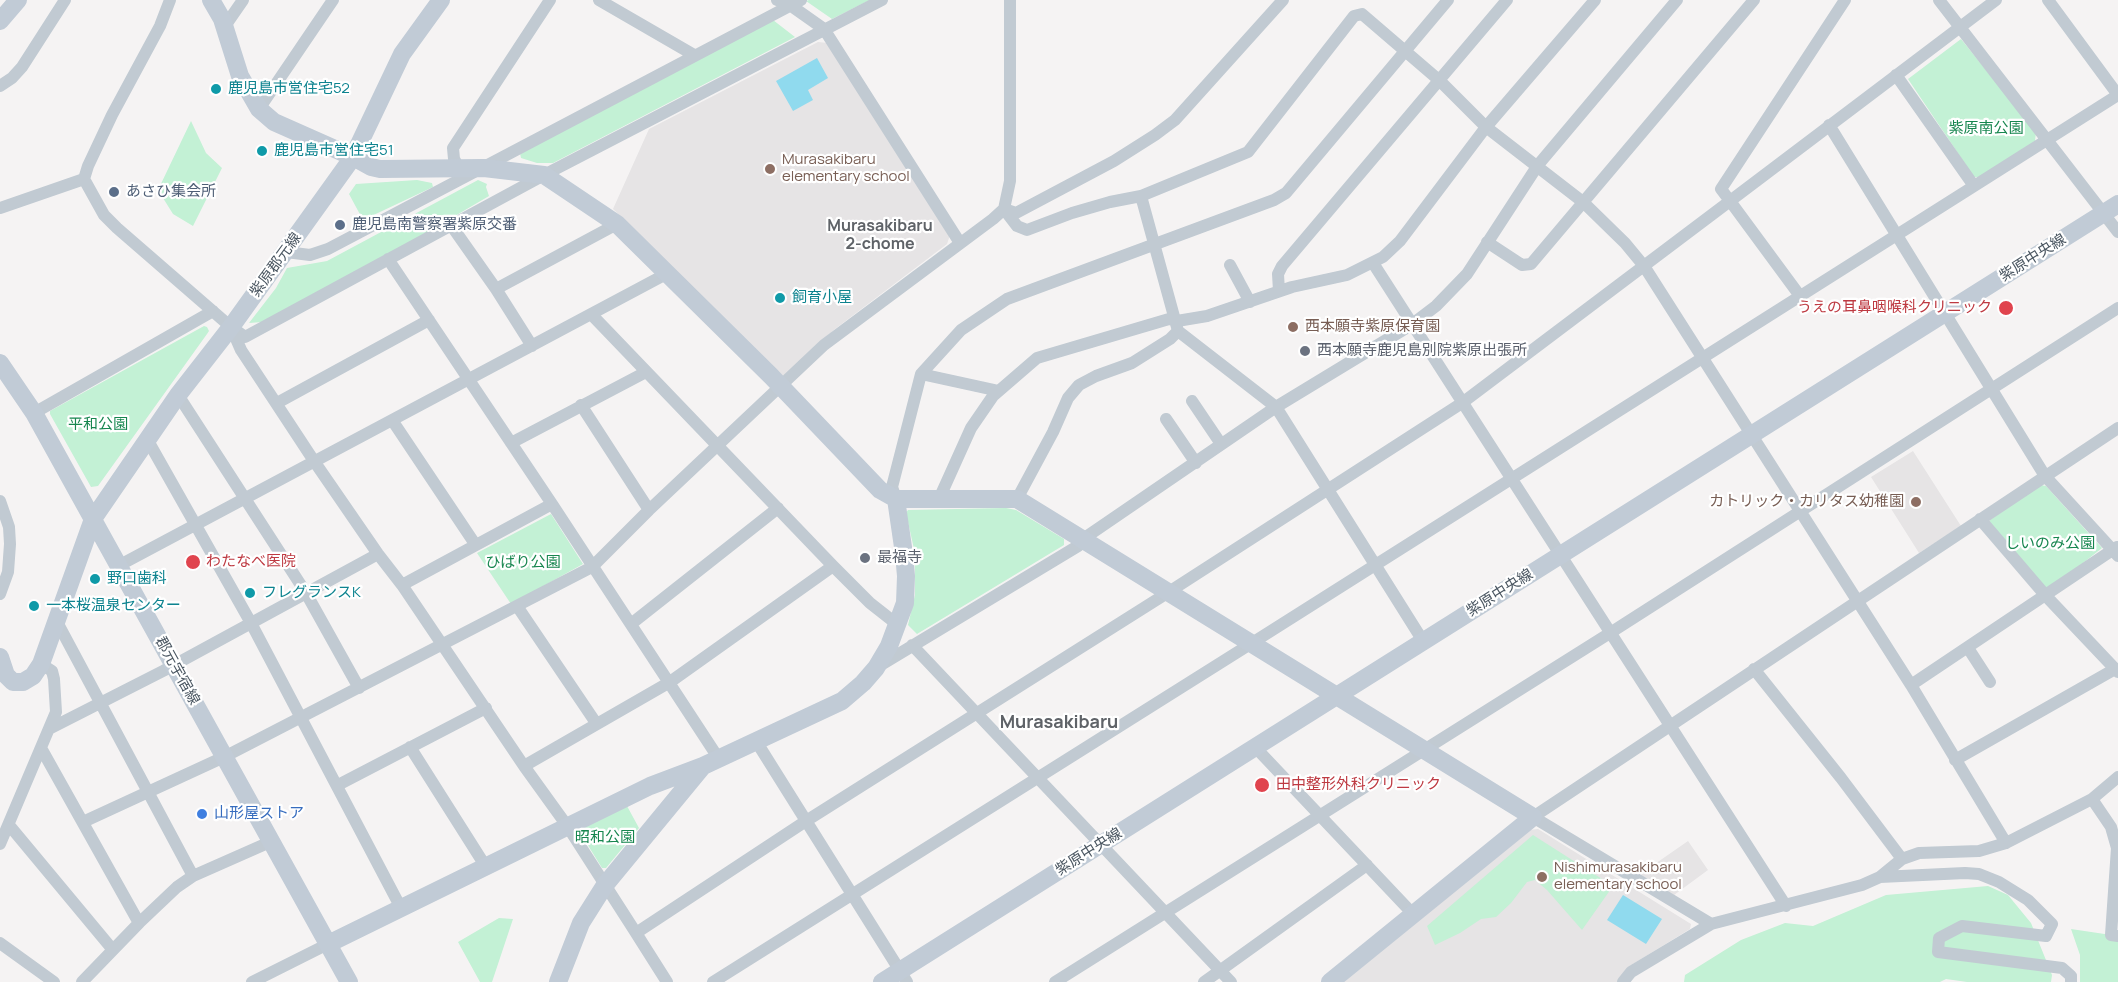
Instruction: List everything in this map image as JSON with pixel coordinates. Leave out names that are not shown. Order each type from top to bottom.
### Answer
[{"type":"street","points":[[0,21],[18,0]]},
{"type":"street","points":[[0,86],[22,67],[65,0]]},
{"type":"street","points":[[170,0],[160,26],[107,125],[84,179],[104,215],[117,228],[245,337],[544,175],[882,0]]},
{"type":"street","points":[[211,0],[225,26],[240,76],[259,109],[273,122],[380,169],[484,168],[544,175],[616,224],[780,385],[880,490],[896,499],[1017,500],[1711,924]]},
{"type":"street","points":[[225,26],[243,0]]},
{"type":"street","points":[[259,109],[333,0]]},
{"type":"street","name":"紫原郡元線","points":[[41,664],[93,519],[178,395],[231,327],[353,157],[402,54],[441,0]]},
{"type":"street","points":[[459,168],[454,159],[453,148],[550,0]]},
{"type":"street","points":[[600,0],[694,55]]},
{"type":"street","points":[[777,0],[795,3],[824,29],[960,243]]},
{"type":"street","points":[[83,822],[224,757],[592,567],[824,345],[1004,209],[1010,181],[1010,0]]},
{"type":"street","points":[[1004,209],[1016,213],[1114,161],[1155,135],[1174,120],[1283,0]]},
{"type":"street","points":[[252,982],[650,786],[711,762],[842,701],[876,668],[889,646],[905,603],[906,576],[896,499],[892,487],[921,374],[961,330],[1007,299],[1274,200],[1286,193],[1448,0]]},
{"type":"street","points":[[1279,291],[1278,274],[1282,266],[1507,0]]},
{"type":"street","points":[[1017,500],[1068,398],[1079,385],[1132,363],[1170,339],[1178,326],[1279,291],[1347,275],[1383,257],[1400,240],[1486,127],[1595,0]]},
{"type":"street","points":[[876,668],[1078,546],[1083,539],[1276,407],[1411,325],[1436,306],[1467,274],[1538,165],[1677,0]]},
{"type":"street","points":[[1487,242],[1522,265],[1531,264],[1754,0]]},
{"type":"street","points":[[1800,296],[1721,189],[1845,0]]},
{"type":"street","points":[[1939,0],[2048,139],[2111,209],[2118,232]]},
{"type":"street","points":[[636,933],[807,821],[1462,403],[1996,0]]},
{"type":"street","points":[[713,982],[2118,95],[2048,0]]},
{"type":"street","points":[[286,252],[310,255],[327,249],[795,3]]},
{"type":"street","points":[[1004,209],[1017,226],[1027,230],[1072,213],[1142,196],[1248,152],[1354,16],[1362,14],[1440,81],[1486,127],[1583,202],[1625,243],[1644,266],[1911,685],[2007,843]]},
{"type":"street","points":[[1896,75],[1974,186]]},
{"type":"street","points":[[1829,125],[2045,476],[2116,551],[1911,685]]},
{"type":"street","points":[[0,208],[84,179]]},
{"type":"street","points":[[1142,196],[1178,326]]},
{"type":"street","name":"紫原中央線","points":[[882,982],[904,976],[1100,845],[2111,209]]},
{"type":"street","points":[[496,289],[616,224]]},
{"type":"street","points":[[452,225],[532,346]]},
{"type":"street","points":[[388,259],[670,682],[711,762]]},
{"type":"street","points":[[1373,263],[1786,906]]},
{"type":"street","points":[[1230,265],[1250,302]]},
{"type":"street","points":[[118,566],[668,273]]},
{"type":"street","points":[[1055,982],[1610,633],[2118,308]]},
{"type":"street","points":[[33,413],[213,311]]},
{"type":"street","points":[[591,314],[833,566],[870,603],[898,625]]},
{"type":"street","points":[[939,499],[971,428],[999,391],[1037,358],[1169,319],[1276,407],[1423,641]]},
{"type":"street","points":[[277,404],[429,320]]},
{"type":"street","points":[[231,327],[242,350],[314,461],[568,827],[667,982]]},
{"type":"street","name":"郡元宇宿線","points":[[0,363],[33,413],[93,519],[349,982]]},
{"type":"street","points":[[511,443],[646,372]]},
{"type":"street","points":[[921,374],[999,391]]},
{"type":"street","points":[[178,395],[306,593],[359,688]]},
{"type":"street","points":[[1192,401],[1221,444]]},
{"type":"street","points":[[581,405],[649,510]]},
{"type":"street","points":[[1167,419],[1196,463]]},
{"type":"street","points":[[392,420],[475,544]]},
{"type":"street","points":[[1330,982],[1533,817],[2118,428]]},
{"type":"street","points":[[147,439],[250,623],[401,908]]},
{"type":"street","points":[[0,501],[9,527],[10,544],[8,572],[0,594]]},
{"type":"street","points":[[402,585],[552,504]]},
{"type":"street","points":[[631,624],[778,508]]},
{"type":"street","points":[[1955,760],[2116,670],[2046,596],[1980,519]]},
{"type":"street","points":[[49,729],[100,705],[378,554]]},
{"type":"street","points":[[524,766],[670,682],[833,566]]},
{"type":"street","points":[[517,606],[596,723]]},
{"type":"street","points":[[56,620],[193,876]]},
{"type":"street","points":[[912,645],[1231,982]]},
{"type":"street","points":[[1968,648],[1990,682]]},
{"type":"street","points":[[0,657],[6,675],[13,682],[23,682],[33,676],[41,664],[52,671],[56,712],[7,821],[0,844]]},
{"type":"street","points":[[1754,669],[1902,859]]},
{"type":"street","points":[[338,786],[486,708]]},
{"type":"street","points":[[756,741],[904,976]]},
{"type":"street","points":[[410,747],[486,867]]},
{"type":"street","points":[[1255,747],[1413,914]]},
{"type":"street","points":[[41,748],[139,923]]},
{"type":"street","points":[[558,982],[581,923],[605,885],[711,762]]},
{"type":"street","points":[[1623,982],[1631,972],[1711,924],[1862,885],[1880,877],[1902,859],[1919,853],[1979,851],[2007,843],[2092,799],[2118,777]]},
{"type":"street","points":[[2092,799],[2111,827],[2117,848],[2111,935],[2118,936]]},
{"type":"street","points":[[7,821],[113,950]]},
{"type":"street","points":[[82,982],[177,887],[193,876],[270,842]]},
{"type":"street","points":[[1204,982],[1367,865]]},
{"type":"street","points":[[1880,877],[1965,873],[1979,874],[2000,882],[2028,900],[2052,924],[2046,936],[1962,926],[1939,938],[1938,952],[2062,968],[2071,976],[2071,982]]},
{"type":"street","points":[[0,943],[54,982]]},
{"type":"shaded area","name":"Murasakibaru elementary school","points":[[818,42],[828,43],[950,235],[947,244],[835,329],[783,376],[613,209],[649,129]]},
{"type":"shaded area","name":"カトリック・カリタス幼稚園","points":[[1913,451],[1961,526],[1919,553],[1871,477]]},
{"type":"shaded area","name":"Nishimurasakibaru elementary school","points":[[1538,829],[1691,924],[1690,929],[1628,967],[1620,982],[1341,982],[1529,830]]},
{"type":"shaded area","points":[[1688,841],[1708,870],[1674,895],[1639,875]]},
{"type":"green space","points":[[870,0],[832,19],[806,1]]},
{"type":"green space","points":[[773,20],[795,37],[553,163],[537,163],[521,158],[520,153]]},
{"type":"green space","name":"紫原南公園","points":[[1961,39],[2036,132],[2035,141],[1980,177],[1974,177],[1908,79]]},
{"type":"green space","points":[[191,121],[206,153],[222,168],[193,226],[173,214],[158,190]]},
{"type":"green space","points":[[417,180],[432,183],[433,187],[363,220],[349,194],[356,184]]},
{"type":"green space","points":[[478,180],[487,184],[489,196],[380,260],[262,322],[249,323],[276,288],[287,268],[327,261]]},
{"type":"green space","name":"平和公園","points":[[204,326],[209,331],[207,334],[98,486],[91,487],[50,411]]},
{"type":"green space","name":"しいのみ公園","points":[[2041,485],[2046,486],[2102,548],[2045,593],[1990,526],[1990,520]]},
{"type":"green space","points":[[1006,508],[1016,510],[1064,539],[1064,545],[917,634],[908,625],[915,595],[915,572],[914,549],[906,513],[908,510]]},
{"type":"green space","name":"ひばり公園","points":[[551,514],[583,564],[511,604],[477,553]]},
{"type":"green space","name":"昭和公園","points":[[627,806],[639,828],[606,868],[602,868],[581,834],[582,828]]},
{"type":"green space","points":[[1533,835],[1613,886],[1582,930],[1547,890],[1535,880],[1527,882],[1511,903],[1496,917],[1481,919],[1460,933],[1435,945],[1427,926]]},
{"type":"green space","points":[[1988,886],[2008,895],[2031,923],[2052,975],[2051,982],[1967,982],[1946,979],[1940,982],[1684,982],[1685,975],[1741,940],[1785,923],[1813,926],[1886,895]]},
{"type":"green space","points":[[499,918],[513,919],[492,982],[480,982],[458,942]]},
{"type":"green space","points":[[2071,929],[2118,936],[2118,982],[2080,982],[2080,955]]},
{"type":"water","points":[[817,58],[828,78],[808,90],[813,100],[793,111],[776,81]]},
{"type":"water","points":[[1623,895],[1662,919],[1646,944],[1607,920]]},
{"type":"place","name":"鹿児島市営住宅52","points":[[216,89]]},
{"type":"place","name":"鹿児島市営住宅51","points":[[262,151]]},
{"type":"place","name":"Murasakibaru elementary school","points":[[770,169]]},
{"type":"place","name":"あさひ集会所","points":[[114,192]]},
{"type":"place","name":"鹿児島南警察署紫原交番","points":[[340,225]]},
{"type":"place","name":"飼育小屋","points":[[780,298]]},
{"type":"place","name":"うえの耳鼻咽喉科クリニック","points":[[2006,308]]},
{"type":"place","name":"西本願寺紫原保育園","points":[[1293,327]]},
{"type":"place","name":"西本願寺鹿児島別院紫原出張所","points":[[1305,351]]},
{"type":"place","name":"カトリック・カリタス幼稚園","points":[[1916,502]]},
{"type":"place","name":"最福寺","points":[[865,558]]},
{"type":"place","name":"わたなべ医院","points":[[193,562]]},
{"type":"place","name":"野口歯科","points":[[95,579]]},
{"type":"place","name":"フレグランスK","points":[[250,593]]},
{"type":"place","name":"一本桜温泉センター","points":[[34,606]]},
{"type":"place","name":"田中整形外科クリニック","points":[[1262,785]]},
{"type":"place","name":"山形屋ストア","points":[[202,814]]},
{"type":"place","name":"Nishimurasakibaru elementary school","points":[[1542,877]]},
{"type":"district","name":"Murasakibaru 2-chome","points":[[880,236]]},
{"type":"district","name":"Murasakibaru","points":[[1059,723]]}]
